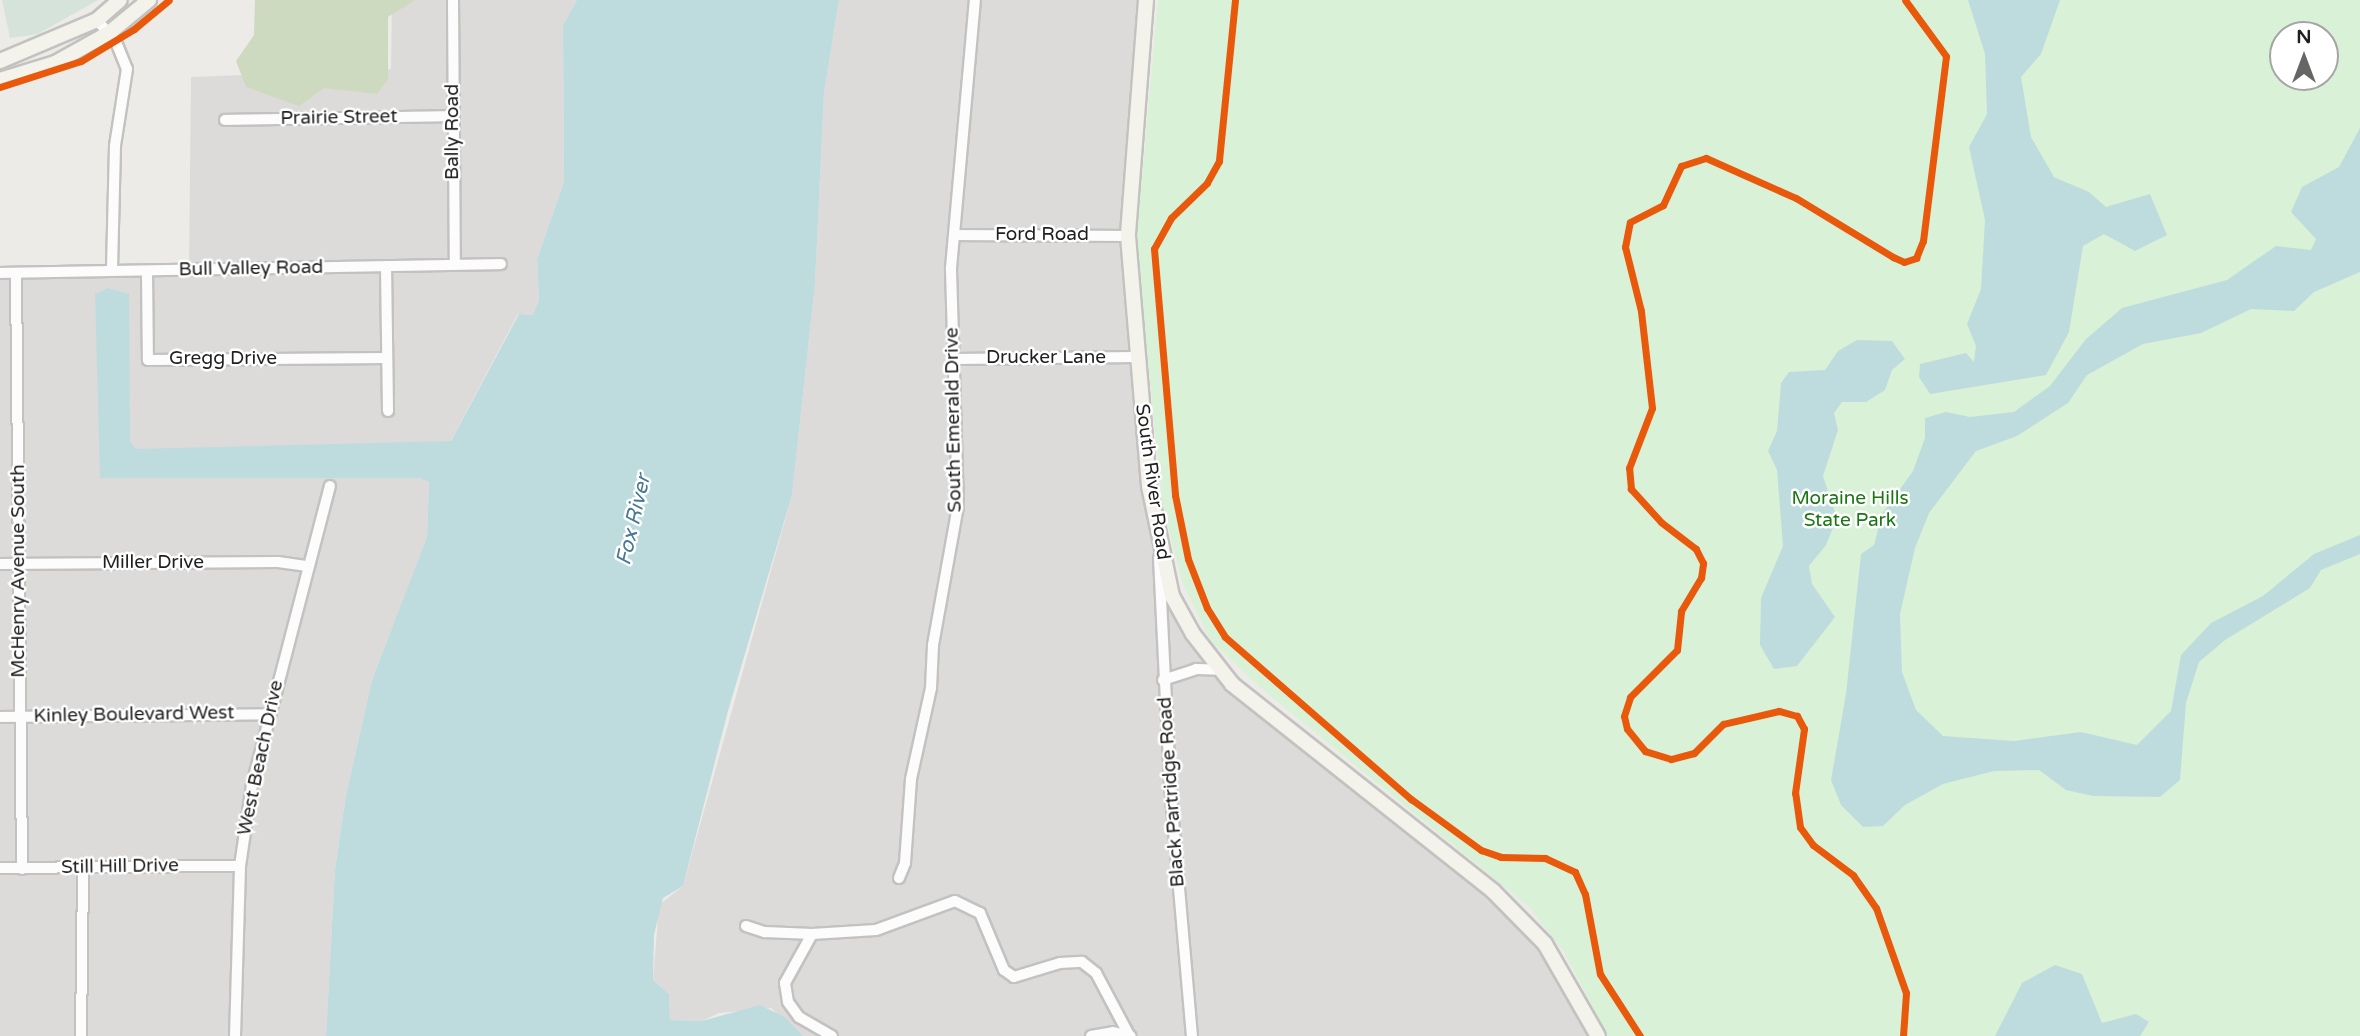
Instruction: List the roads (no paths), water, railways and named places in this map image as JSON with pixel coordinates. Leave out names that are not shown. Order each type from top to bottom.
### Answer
[{"type":"street","points":[[0,61],[97,20],[120,0]]},
{"type":"street","points":[[0,80],[55,63],[109,33],[149,0]]},
{"type":"street","name":"Bally Road","points":[[453,0],[454,264]]},
{"type":"street","name":"South Emerald Drive","points":[[899,878],[905,863],[911,779],[931,688],[933,645],[958,506],[951,268],[975,0]]},
{"type":"street","name":"South River Road","points":[[1146,0],[1128,236],[1136,357],[1158,547],[1172,596],[1232,684],[1493,891],[1545,944],[1598,1036]]},
{"type":"street","points":[[97,20],[109,33],[127,69],[115,146],[112,271]]},
{"type":"street","name":"Prairie Street","points":[[225,120],[453,116]]},
{"type":"street","name":"Ford Road","points":[[956,235],[1128,236]]},
{"type":"street","name":"Bull Valley Road","points":[[0,273],[501,264]]},
{"type":"street","points":[[386,266],[388,411]]},
{"type":"street","name":"Gregg Drive","points":[[147,271],[148,360],[387,358]]},
{"type":"street","name":"McHenry Avenue South","points":[[16,273],[22,869]]},
{"type":"street","name":"Drucker Lane","points":[[955,359],[1136,357]]},
{"type":"street","name":"West Beach Drive","points":[[234,1036],[240,866],[268,714],[306,566],[330,486]]},
{"type":"street","name":"Black Partridge Road","points":[[1158,547],[1163,680],[1192,1036]]},
{"type":"street","name":"Miller Drive","points":[[0,564],[278,562],[306,566]]},
{"type":"street","points":[[1163,680],[1196,669],[1221,670]]},
{"type":"street","name":"Kinley Boulevard West","points":[[0,717],[268,714]]},
{"type":"street","name":"Still Hill Drive","points":[[0,869],[240,866]]},
{"type":"street","points":[[81,1036],[83,867]]},
{"type":"street","points":[[746,926],[765,932],[812,934],[876,930],[955,901],[971,905],[980,913],[1004,970],[1014,977],[1026,976],[1060,963],[1082,962],[1096,973],[1130,1036],[1091,1036]]},
{"type":"street","points":[[812,934],[785,984],[788,1002],[799,1017],[832,1036]]},
{"type":"water","name":"Fox River","points":[[577,0],[839,0],[824,93],[815,284],[792,495],[728,711],[683,886],[663,898],[654,935],[653,980],[669,994],[670,1020],[702,1021],[760,1005],[785,1017],[803,1036],[326,1036],[335,869],[346,795],[372,680],[427,537],[429,482],[420,478],[100,478],[95,294],[108,288],[129,294],[130,441],[136,449],[451,441],[519,314],[533,315],[539,300],[537,259],[564,182],[563,25]]},
{"type":"water","points":[[1968,0],[2060,0],[2041,54],[2021,77],[2031,137],[2054,177],[2089,192],[2106,207],[2150,194],[2167,235],[2135,251],[2104,234],[2083,246],[2069,332],[2046,375],[1930,394],[1919,377],[1920,364],[1966,353],[1974,362],[1976,346],[1967,324],[1981,289],[1985,220],[1969,147],[1987,114],[1985,54]]},
{"type":"water","points":[[2360,128],[2360,272],[2314,292],[2294,311],[2251,309],[2201,333],[2143,344],[2087,375],[2068,403],[2017,436],[1976,451],[1929,513],[1915,548],[1900,614],[1902,672],[1916,710],[1943,736],[2014,741],[2081,732],[2137,745],[2171,711],[2181,655],[2211,623],[2263,596],[2314,554],[2360,535],[2360,554],[2321,570],[2310,588],[2225,640],[2199,662],[2186,703],[2180,780],[2160,797],[2093,796],[2066,790],[2039,770],[1994,771],[1943,784],[1905,805],[1883,826],[1863,827],[1841,805],[1831,780],[1846,694],[1861,554],[1874,545],[1882,514],[1913,471],[1925,438],[1925,418],[1946,412],[1970,417],[2014,412],[2050,386],[2086,339],[2122,308],[2227,280],[2276,246],[2311,250],[2316,239],[2291,212],[2302,187],[2339,167]]},
{"type":"water","points":[[1857,340],[1892,341],[1905,359],[1892,370],[1885,390],[1866,402],[1842,402],[1834,413],[1838,430],[1823,476],[1837,518],[1826,545],[1809,566],[1812,584],[1835,617],[1797,666],[1774,669],[1760,645],[1761,598],[1783,546],[1777,470],[1768,451],[1777,431],[1781,383],[1789,372],[1825,370],[1838,351]]},
{"type":"water","points":[[2055,965],[2082,974],[2102,1023],[2136,1014],[2149,1022],[2140,1036],[1995,1036],[2022,983]]},
{"type":"park label","name":"Moraine Hills State Park","points":[[1850,510]]}]
